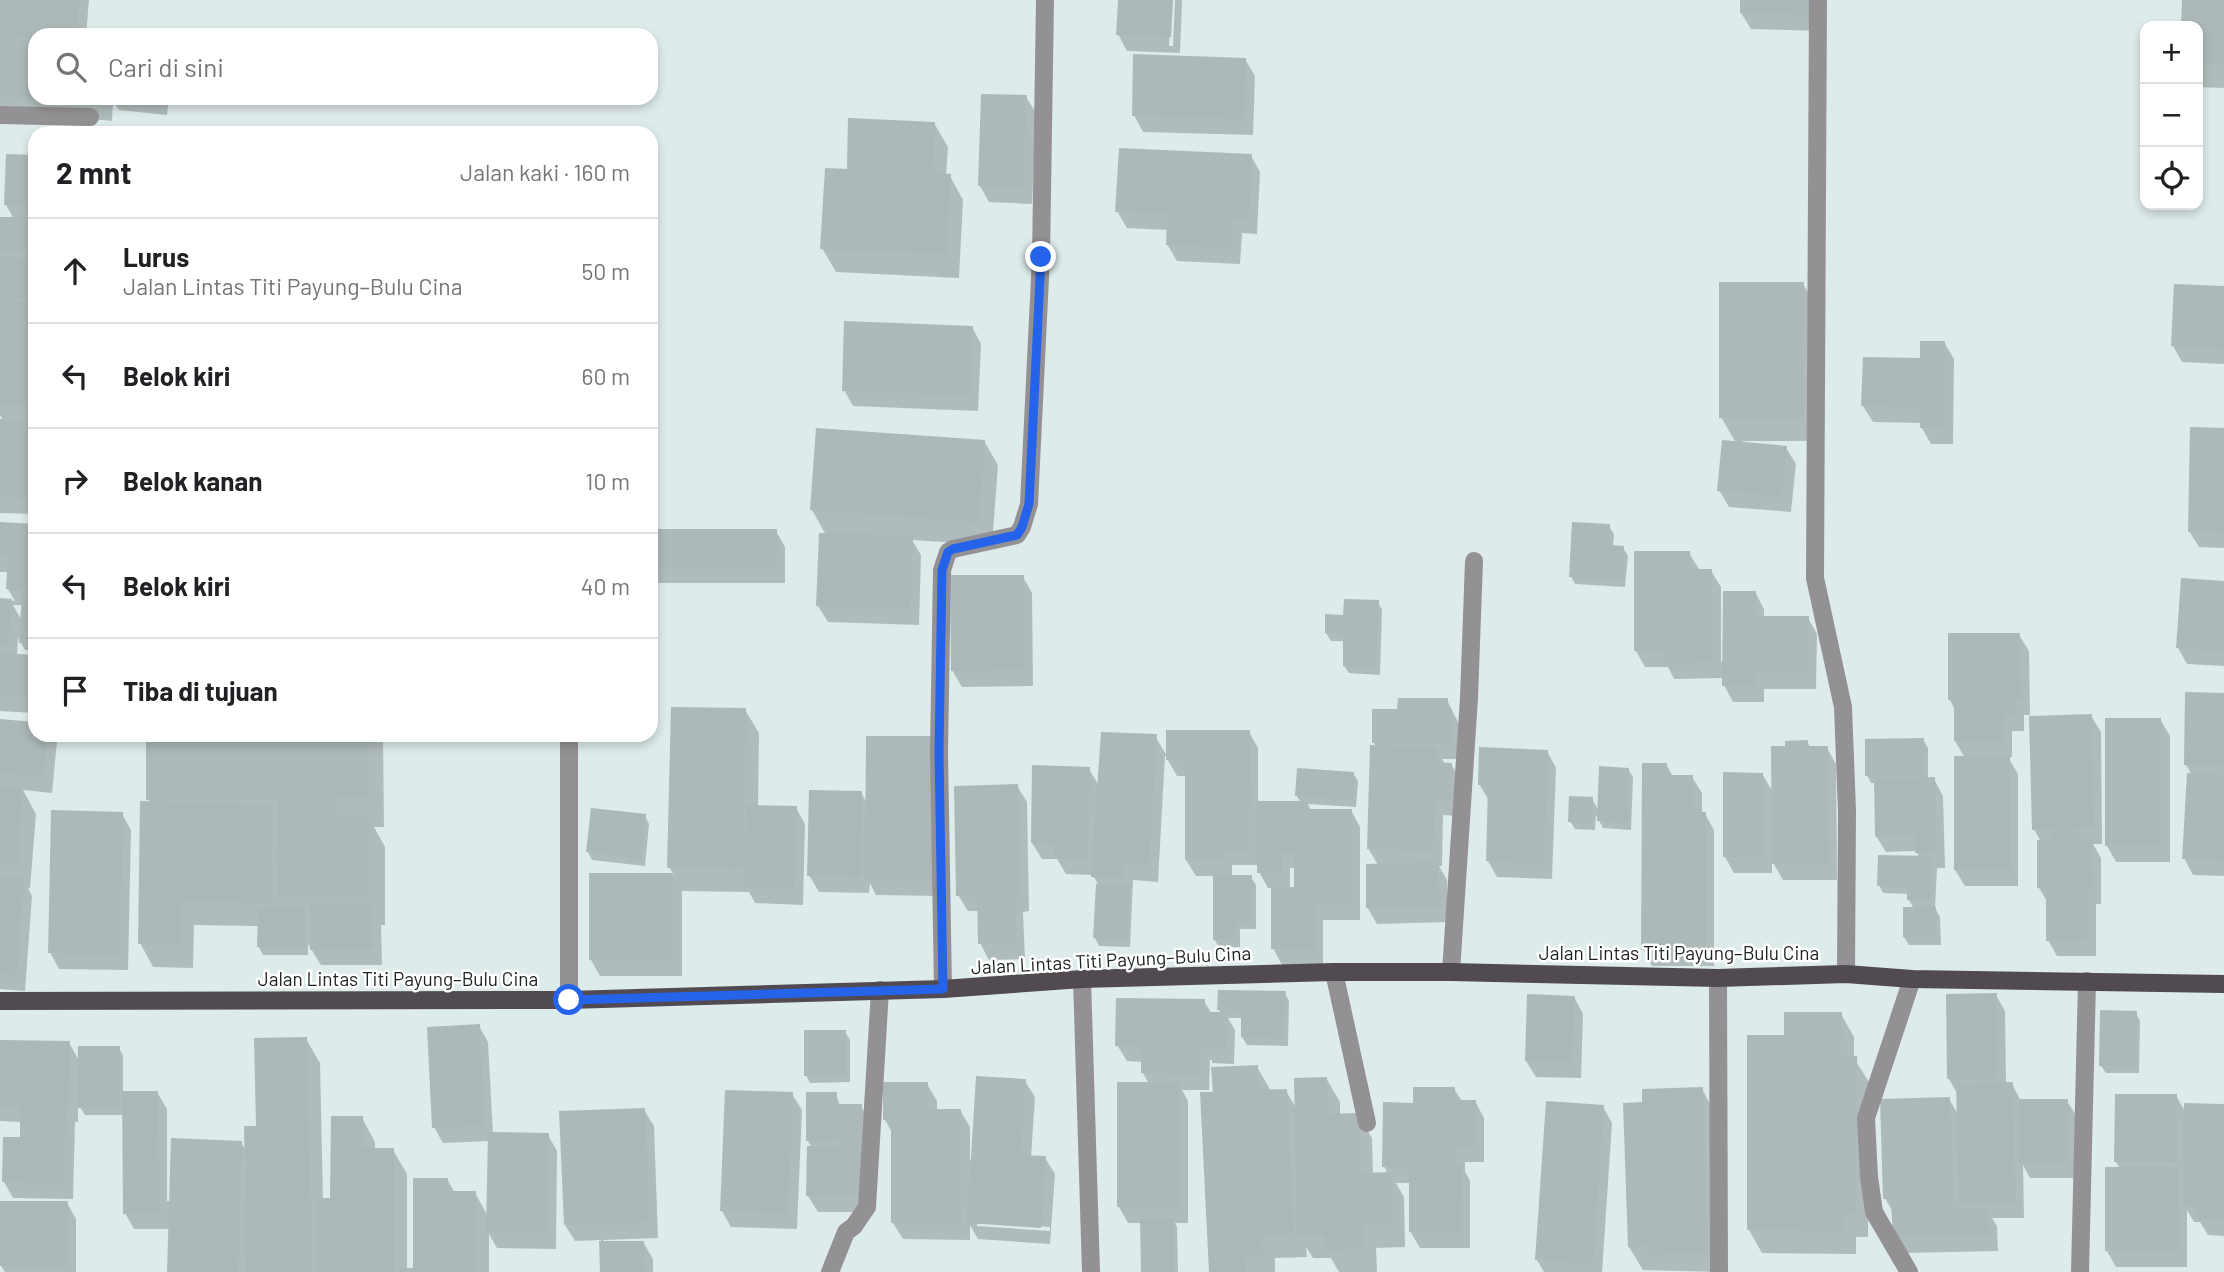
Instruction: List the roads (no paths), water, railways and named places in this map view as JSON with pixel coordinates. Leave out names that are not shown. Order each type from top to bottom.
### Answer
[{"type":"main road","name":"Jalan Lintas Titi Payung–Bulu Cina","points":[[0,1002],[569,1000],[943,989],[1082,979],[1334,972],[1718,978],[1846,974],[1912,979],[2224,984]]},
{"type":"street","points":[[943,989],[939,752],[942,570],[948,552],[953,549],[1017,535],[1029,504],[1041,257],[1045,0]]},
{"type":"street","points":[[1818,0],[1815,578],[1843,707],[1847,811],[1846,974]]},
{"type":"street","points":[[0,115],[90,117]]},
{"type":"street","points":[[1451,972],[1469,698],[1474,561]]},
{"type":"street","points":[[569,742],[569,1000]]},
{"type":"street","points":[[1334,972],[1367,1123]]},
{"type":"street","points":[[1718,978],[1720,1272]]},
{"type":"street","points":[[1082,979],[1091,1272]]},
{"type":"street","points":[[1909,1272],[1874,1212],[1866,1118],[1912,979]]},
{"type":"street","points":[[2080,1272],[2087,981]]},
{"type":"street","points":[[830,1272],[846,1232],[854,1226],[867,1207],[880,990]]}]
